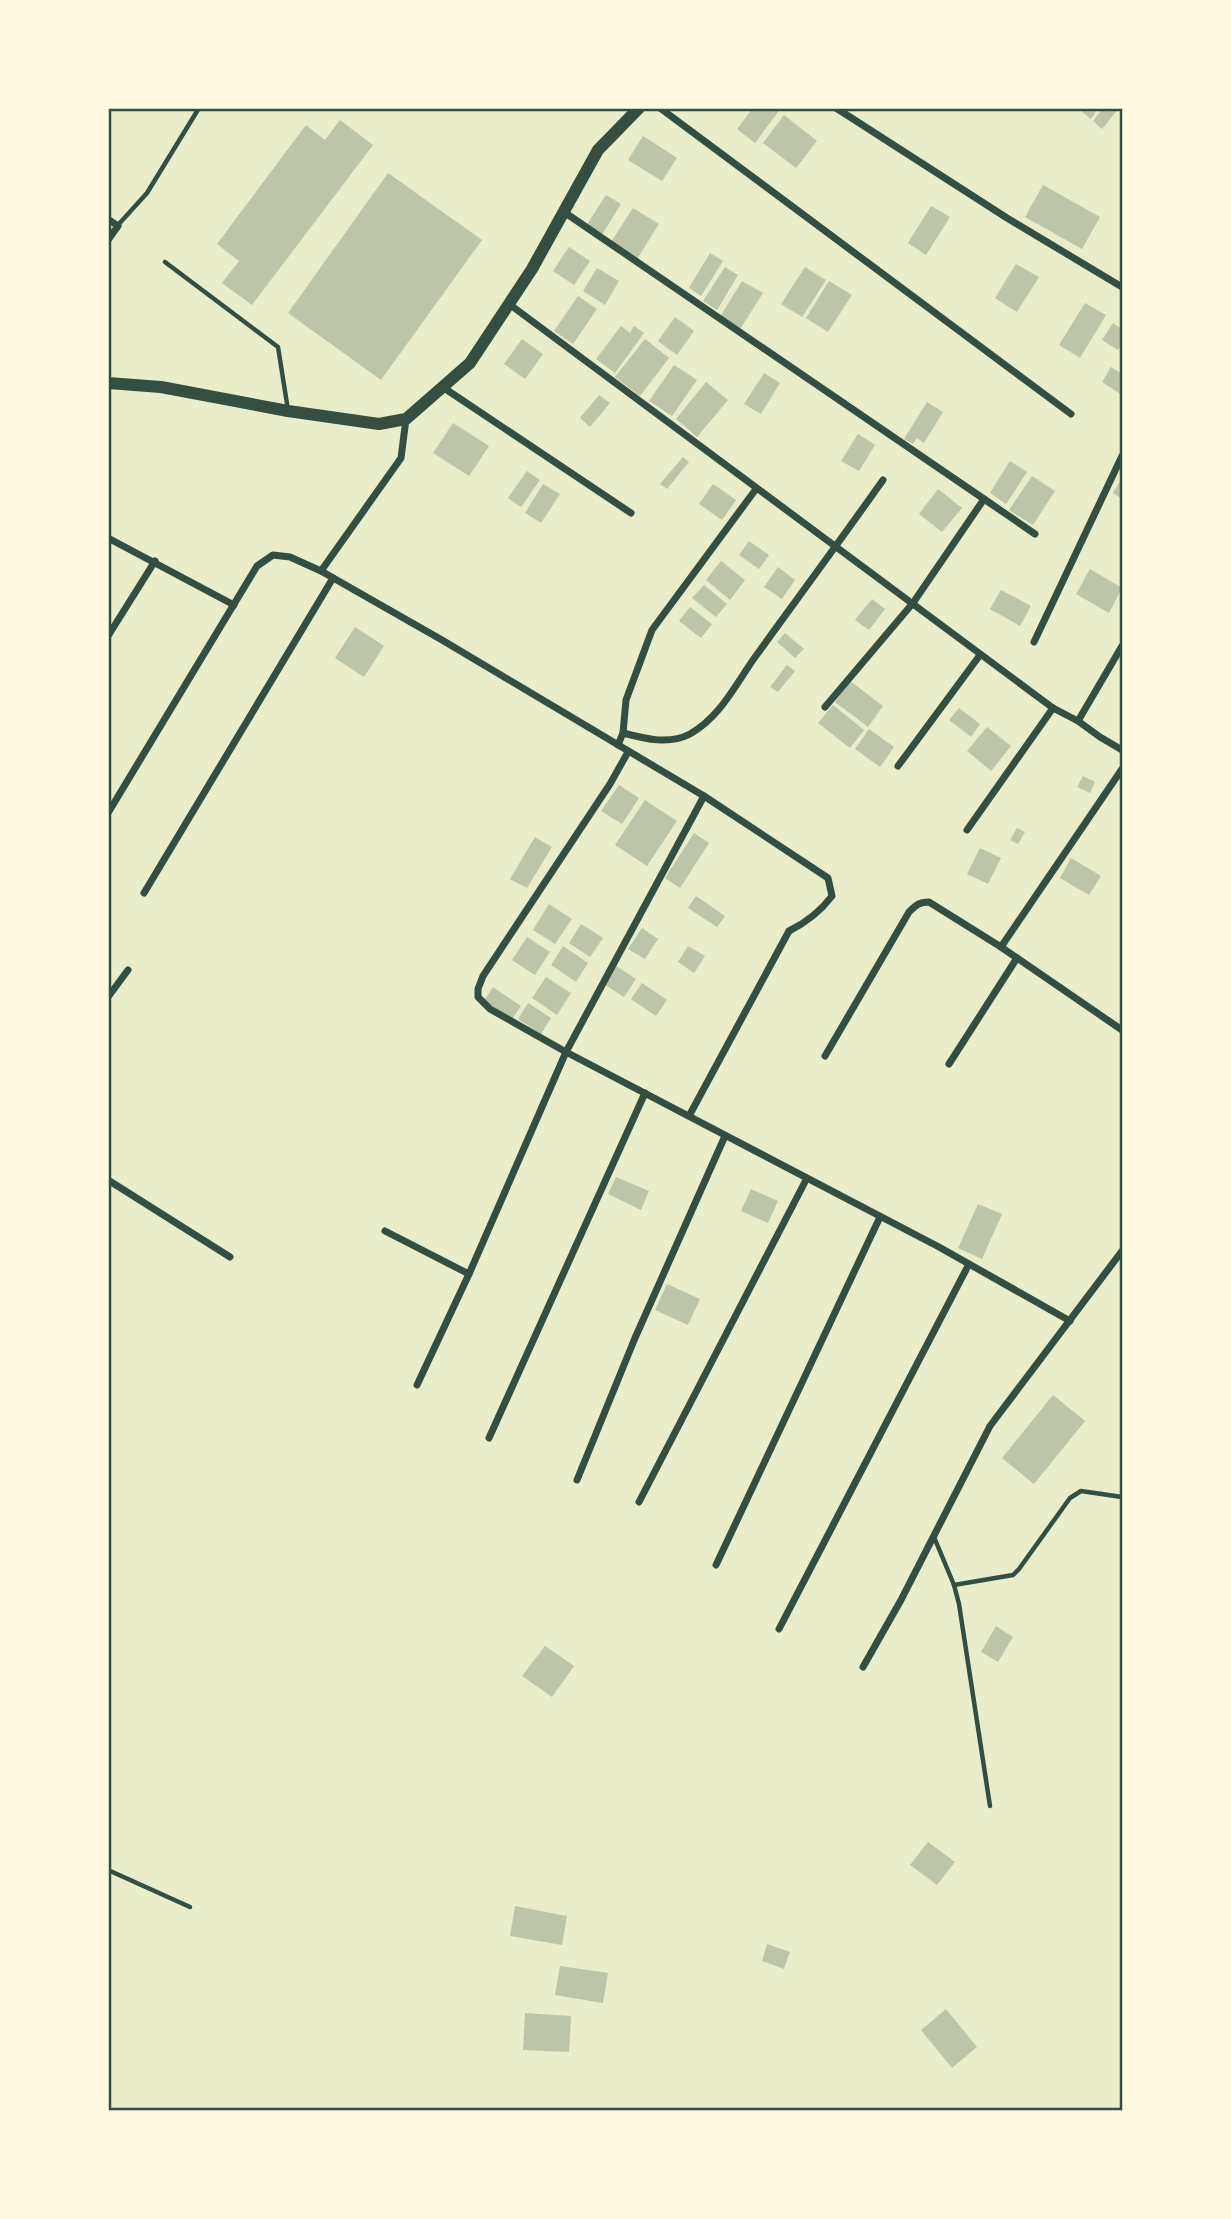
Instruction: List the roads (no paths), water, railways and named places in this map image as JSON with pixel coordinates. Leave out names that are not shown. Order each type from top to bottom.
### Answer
[{"type":"main road","points":[[108,383],[161,387],[288,411],[379,424],[406,419],[470,363],[509,304],[598,150],[639,108]]},
{"type":"street","points":[[660,108],[1071,414]]},
{"type":"street","points":[[836,108],[1122,288]]},
{"type":"street","points":[[564,212],[1035,534]]},
{"type":"street","points":[[108,219],[118,226],[108,240]]},
{"type":"street","points":[[509,304],[756,489],[914,603],[980,655],[1053,708],[1122,750]]},
{"type":"street","points":[[444,388],[631,513]]},
{"type":"street","points":[[321,571],[401,458],[406,419]]},
{"type":"street","points":[[1034,642],[1122,456]]},
{"type":"street","points":[[624,733],[648,740],[670,740],[688,735],[706,723],[721,708],[755,656],[883,481]]},
{"type":"street","points":[[618,746],[624,733],[626,700],[638,661],[652,630],[756,489]]},
{"type":"street","points":[[825,707],[914,603],[984,499]]},
{"type":"street","points":[[108,538],[234,604]]},
{"type":"street","points":[[108,813],[257,566],[273,555],[289,557],[321,571],[704,796],[828,878],[832,896],[808,921],[789,931],[689,1116]]},
{"type":"street","points":[[108,636],[155,561]]},
{"type":"street","points":[[144,893],[333,578]]},
{"type":"street","points":[[1078,721],[1122,646]]},
{"type":"street","points":[[898,766],[980,655]]},
{"type":"street","points":[[967,830],[1053,708]]},
{"type":"street","points":[[628,752],[610,784],[484,976],[478,989],[478,997],[490,1009],[566,1052],[969,1264],[1070,1321]]},
{"type":"street","points":[[1001,947],[1122,769]]},
{"type":"street","points":[[417,1385],[469,1274],[566,1052],[704,796]]},
{"type":"street","points":[[825,1056],[916,904],[929,902],[1001,947],[1122,1030]]},
{"type":"street","points":[[948,1064],[1017,958]]},
{"type":"street","points":[[108,997],[128,970]]},
{"type":"street","points":[[489,1438],[645,1093]]},
{"type":"street","points":[[577,1480],[635,1338],[725,1136]]},
{"type":"street","points":[[639,1502],[807,1178]]},
{"type":"street","points":[[108,1180],[230,1257]]},
{"type":"street","points":[[716,1564],[880,1217]]},
{"type":"street","points":[[385,1231],[469,1274]]},
{"type":"street","points":[[863,1667],[901,1600],[990,1426],[1122,1251]]},
{"type":"street","points":[[779,1629],[969,1264]]},
{"type":"lane","points":[[118,226],[147,193],[199,108]]},
{"type":"lane","points":[[165,262],[278,347],[288,411]]},
{"type":"lane","points":[[954,1586],[1013,1575],[1070,1498],[1082,1491],[1122,1497]]},
{"type":"lane","points":[[934,1536],[954,1586],[990,1806]]},
{"type":"lane","points":[[108,1870],[190,1907]]}]
